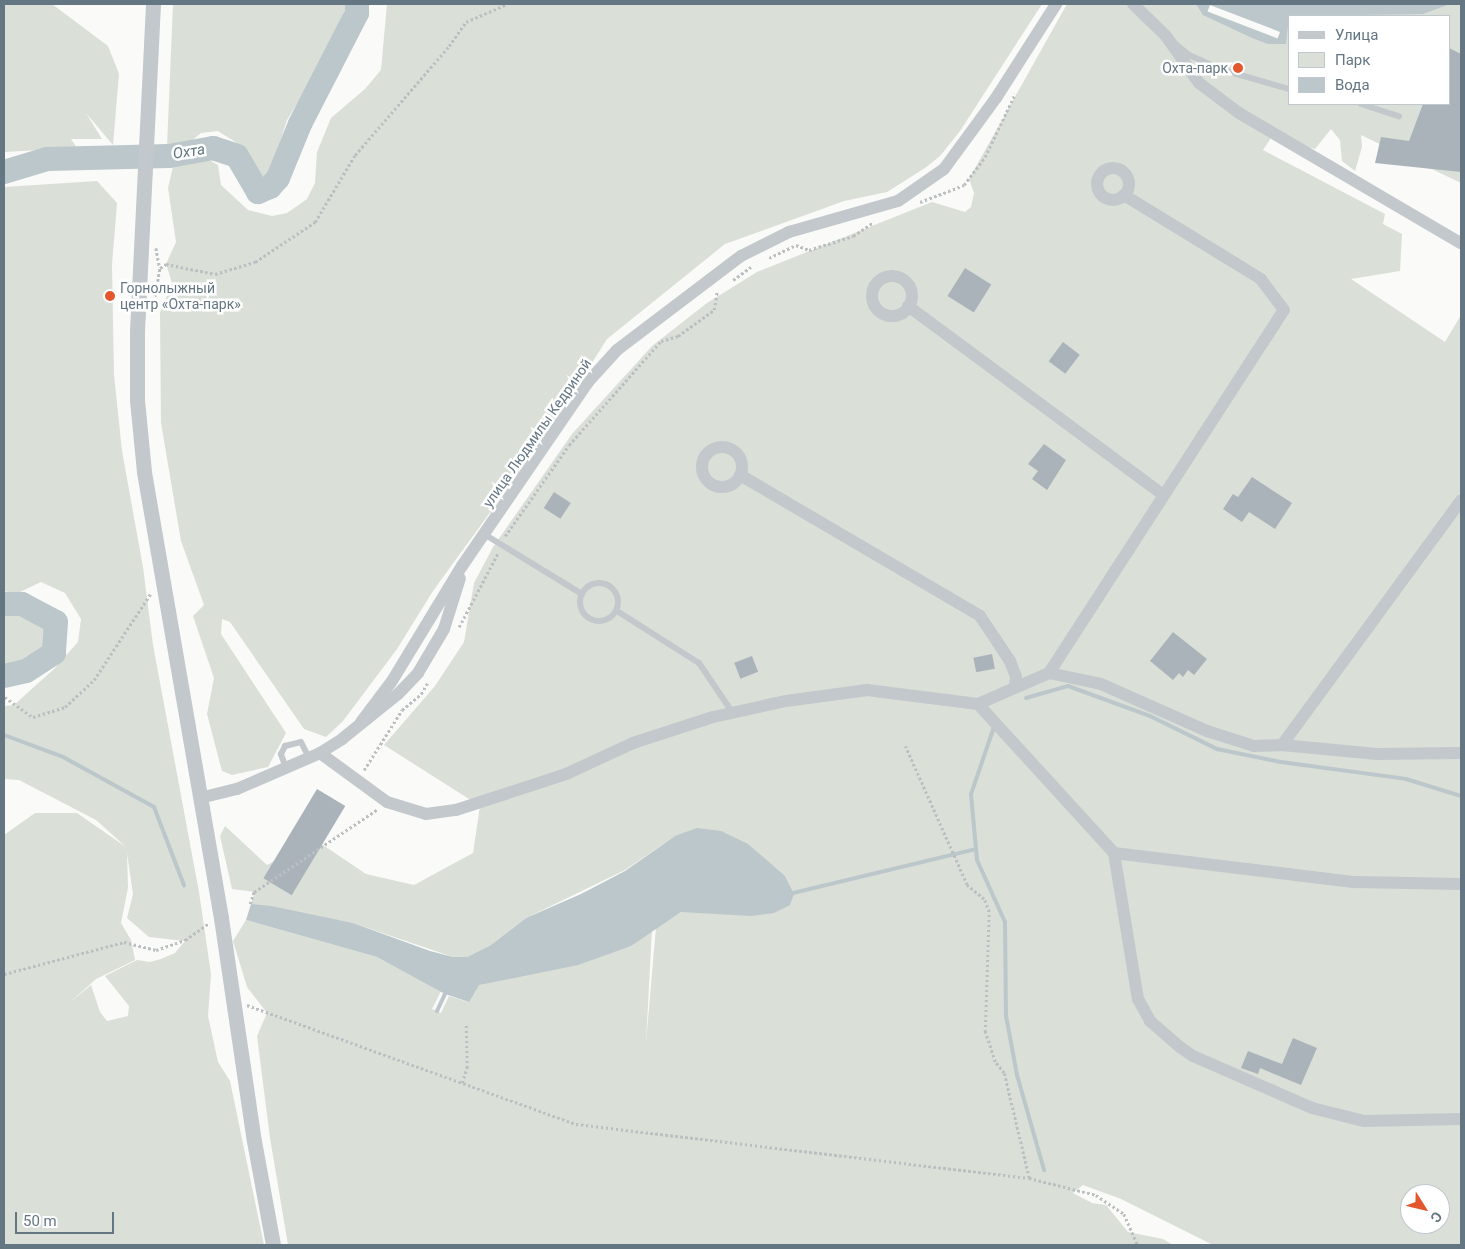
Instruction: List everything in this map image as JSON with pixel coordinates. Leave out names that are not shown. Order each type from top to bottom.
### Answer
[{"type":"street","points":[[153,4],[137,361],[144,472],[221,918],[232,999],[273,1245]]},
{"type":"street","name":"улица Людмилы Кедриной","points":[[200,798],[237,789],[315,755],[342,740],[398,694],[418,673],[452,611],[462,566],[588,382],[617,350],[741,256],[789,232],[898,201],[944,168],[996,98],[1056,4]]},
{"type":"street","points":[[1133,4],[1166,36],[1198,83],[1240,113],[1461,243]]},
{"type":"street","points":[[1049,673],[1162,494],[1284,310],[1261,279],[1124,195]]},
{"type":"street","points":[[908,306],[1162,494]]},
{"type":"street","points":[[740,475],[980,616],[1010,661],[1016,677],[1015,686]]},
{"type":"street","points":[[1282,745],[1461,500]]},
{"type":"street","points":[[315,755],[387,802],[426,814],[456,810],[566,774],[633,743],[732,712],[867,690],[978,704],[1015,686],[1049,673],[1101,684],[1207,731],[1254,746],[1282,745],[1378,754],[1461,753]]},
{"type":"street","points":[[978,704],[1114,853],[1138,999],[1150,1021],[1180,1047],[1247,1081],[1321,1110],[1364,1121],[1461,1119]]},
{"type":"street","points":[[1114,853],[1355,882],[1461,884]]},
{"type":"lane","points":[[1166,36],[1189,55],[1223,70],[1288,89]]},
{"type":"lane","points":[[1364,105],[1399,116]]},
{"type":"lane","points":[[484,534],[582,594]]},
{"type":"lane","points":[[602,583],[613,588],[618,599],[617,611],[608,620],[596,622],[586,616],[580,606],[582,594],[590,585],[602,583]]},
{"type":"lane","points":[[617,611],[699,663],[732,712]]},
{"type":"lane","points":[[286,768],[281,754],[285,746],[301,742],[315,755]]},
{"type":"path","points":[[166,264],[215,274],[255,262],[315,222],[355,156],[449,46],[466,22],[507,4]]},
{"type":"path","points":[[911,206],[964,185],[985,158],[1018,87]]},
{"type":"path","points":[[761,262],[796,245],[809,250],[853,236],[876,221]]},
{"type":"path","points":[[729,282],[752,266]]},
{"type":"path","points":[[454,635],[497,559],[500,543],[569,446],[660,341],[678,336],[714,310],[714,294],[722,288]]},
{"type":"path","points":[[5,697],[32,718],[64,707],[94,680],[153,590]]},
{"type":"path","points":[[356,782],[402,710],[421,694],[431,677]]},
{"type":"path","points":[[905,746],[967,885],[984,900],[989,912],[986,1032],[992,1055],[1004,1073],[1029,1178]]},
{"type":"path","points":[[250,904],[254,892],[387,802]]},
{"type":"path","points":[[4,974],[124,942],[156,950],[185,940],[221,918]]},
{"type":"path","points":[[232,999],[576,1124],[1029,1178],[1096,1195],[1124,1214],[1138,1245]]},
{"type":"path","points":[[462,1083],[467,1068],[466,1023]]},
{"type":"green space","points":[[4,4],[52,4],[108,46],[119,74],[113,145],[86,113],[102,139],[71,139],[77,148],[4,152]]},
{"type":"green space","points":[[173,4],[347,4],[328,53],[287,120],[269,176],[257,176],[237,143],[218,131],[201,133],[188,144],[167,147]]},
{"type":"green space","points":[[387,4],[1042,4],[960,131],[940,156],[925,168],[887,192],[844,201],[725,244],[607,339],[547,434],[433,591],[397,649],[343,721],[326,737],[304,729],[230,622],[222,619],[221,634],[286,733],[268,767],[232,775],[222,771],[207,714],[214,678],[193,616],[204,605],[181,541],[161,423],[160,313],[172,283],[166,264],[176,242],[168,188],[173,167],[183,157],[202,156],[218,165],[221,185],[248,210],[272,216],[287,213],[307,199],[315,183],[317,152],[331,118],[365,89],[381,70]]},
{"type":"green space","points":[[1067,4],[1461,4],[1461,183],[1361,135],[1362,147],[1355,171],[1342,161],[1340,140],[1331,129],[1315,149],[1271,138],[1263,150],[1385,214],[1383,224],[1402,234],[1400,271],[1351,279],[1445,342],[1461,315],[1461,1245],[1213,1245],[1121,1199],[1083,1185],[1073,1193],[1092,1203],[1106,1205],[1128,1232],[1163,1239],[1173,1245],[288,1245],[270,1138],[257,1036],[267,1013],[247,987],[233,941],[246,920],[377,957],[441,991],[432,1009],[441,1013],[449,996],[468,1002],[478,985],[631,946],[652,929],[646,1043],[656,927],[681,912],[790,905],[793,895],[888,871],[793,893],[785,876],[767,863],[675,836],[625,870],[526,918],[491,945],[467,957],[453,957],[353,923],[251,904],[255,892],[232,889],[220,836],[225,826],[267,865],[314,839],[366,874],[414,885],[473,853],[480,806],[384,745],[435,686],[464,642],[474,583],[493,547],[572,434],[652,346],[707,303],[757,272],[932,202],[965,212],[971,207],[974,193],[969,179]]},
{"type":"green space","points":[[97,181],[117,203],[112,265],[114,375],[122,451],[143,567],[153,645],[199,892],[211,974],[208,1016],[218,1062],[230,1081],[264,1245],[4,1245],[4,835],[35,813],[77,813],[126,847],[96,820],[19,780],[4,779],[4,706],[14,705],[54,669],[78,642],[81,619],[65,593],[41,582],[16,594],[4,591],[4,187]],"holes":[[[127,853],[133,894],[127,918],[149,937],[185,941],[175,953],[150,962],[137,960],[105,976],[129,1006],[128,1016],[107,1021],[100,1012],[91,985],[68,1004],[96,979],[135,960],[131,940],[121,923],[128,888]]]},
{"type":"green space","points":[[4,614],[21,614],[50,629],[46,648],[23,662],[4,666]]},
{"type":"water","points":[[1196,4],[1450,4],[1423,14],[1288,15],[1286,44],[1268,44],[1203,15]]},
{"type":"water","points":[[697,828],[721,831],[748,844],[785,876],[794,894],[790,905],[774,913],[751,916],[681,912],[631,946],[578,965],[479,985],[469,1002],[445,994],[377,957],[246,920],[251,904],[271,906],[353,923],[430,951],[453,957],[467,957],[491,945],[526,918],[581,894],[625,871],[675,836]]},
{"type":"pier","points":[[1210,5],[1280,32],[1278,38],[1207,12]]},
{"type":"building","points":[[1450,48],[1461,54],[1461,172],[1375,163],[1381,137],[1409,141],[1423,105],[1450,105]]},
{"type":"building","points":[[965,268],[991,284],[974,312],[948,296]]},
{"type":"building","points":[[1063,342],[1080,355],[1065,374],[1049,361]]},
{"type":"building","points":[[1044,444],[1066,460],[1047,490],[1032,479],[1038,471],[1028,464]]},
{"type":"building","points":[[1252,477],[1292,503],[1275,529],[1249,512],[1242,522],[1223,509],[1233,494],[1238,497]]},
{"type":"building","points":[[554,492],[571,503],[560,519],[544,508]]},
{"type":"building","points":[[1173,632],[1207,659],[1194,675],[1188,670],[1183,677],[1179,673],[1173,680],[1150,661]]},
{"type":"building","points":[[992,654],[995,669],[976,672],[973,658]]},
{"type":"building","points":[[752,656],[758,672],[740,679],[734,663]]},
{"type":"building","points":[[317,789],[345,806],[292,895],[263,878]]},
{"type":"building","points":[[1293,1038],[1317,1048],[1301,1085],[1260,1068],[1258,1074],[1241,1068],[1248,1051],[1282,1064]]},
{"type":"waterway","name":"Охта","points":[[4,172],[47,159],[169,156],[213,148],[237,156],[258,192],[270,187],[278,178],[300,124],[357,13],[357,4]]},
{"type":"waterway","name":"Охта","points":[[4,604],[22,604],[56,622],[54,653],[26,671],[4,676]]},
{"type":"waterway","points":[[1026,698],[1068,686],[1150,716],[1217,749],[1281,762],[1406,779],[1461,796]]},
{"type":"waterway","points":[[994,727],[971,794],[977,860],[1005,922],[1006,1016],[1017,1075],[1044,1170]]},
{"type":"waterway","points":[[4,735],[63,757],[154,807],[184,885]]},
{"type":"waterway","points":[[789,894],[976,849]]},
{"type":"waterway","points":[[437,1011],[445,994]]},
{"type":"place","name":"Охта-парк","points":[[1238,68]]},
{"type":"place","name":"Горнолыжный центр «Охта-парк»","points":[[110,296]]}]
